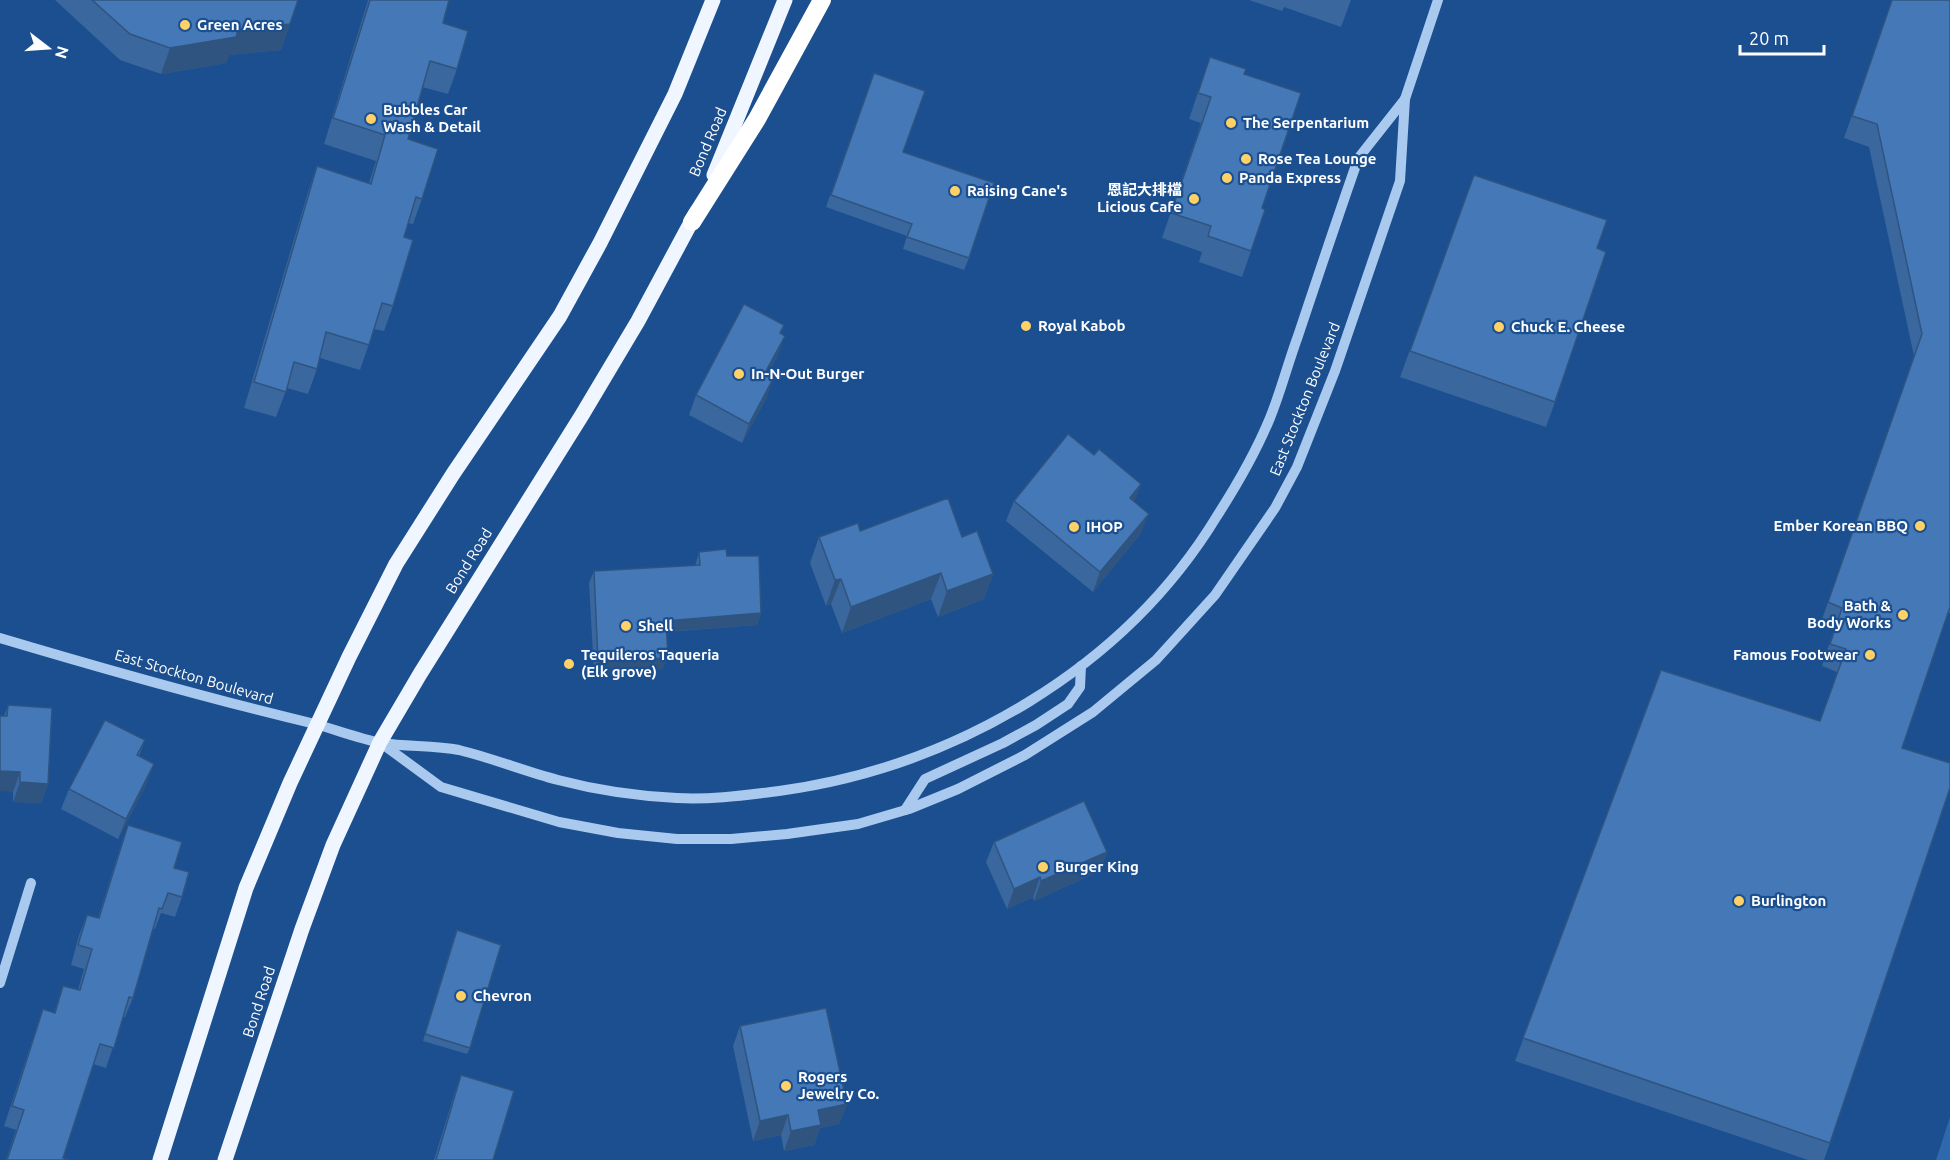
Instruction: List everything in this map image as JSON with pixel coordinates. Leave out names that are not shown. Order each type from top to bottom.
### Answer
[{"type":"highway","points":[[693,222],[757,119],[822,0]]},
{"type":"main road","points":[[160,1160],[246,888],[290,783],[349,657],[396,564],[453,474],[560,316],[600,243],[675,94],[713,0]]},
{"type":"main road","name":"Bond Road","points":[[225,1160],[302,929],[333,844],[380,742],[582,415],[693,222],[726,149],[785,0]]},
{"type":"street","name":"East Stockton Boulevard","points":[[380,742],[441,787],[559,822],[618,833],[677,839],[731,839],[858,824],[905,810],[958,789],[1025,755],[1093,712],[1156,660],[1215,595],[1275,508],[1297,467],[1315,423],[1400,181],[1405,99],[1438,0]]},
{"type":"street","name":"East Stockton Boulevard","points":[[0,638],[267,714],[380,742],[456,750],[560,781],[607,790],[682,798],[744,796],[834,782],[886,768],[997,721],[1081,666],[1125,628],[1172,579],[1215,521],[1247,466],[1270,418],[1356,165],[1360,156],[1405,99]]},
{"type":"street","points":[[905,810],[925,779],[1003,743],[1068,704],[1080,687],[1081,666]]},
{"type":"street","points":[[0,983],[32,883]]},
{"type":"shaded area","points":[[1950,1117],[1950,1160],[1936,1160]]},
{"type":"building","points":[[92,0],[298,0],[290,24],[238,30],[236,37],[170,48],[130,34]]},
{"type":"building","points":[[370,0],[449,0],[443,23],[468,31],[457,69],[430,61],[408,139],[438,149],[422,199],[416,197],[404,237],[413,240],[393,306],[382,303],[369,345],[326,332],[317,369],[294,362],[286,392],[254,382],[317,166],[371,184],[385,135],[333,118]]},
{"type":"building","points":[[1892,0],[1950,0],[1950,607],[1902,748],[1950,763],[1950,788],[1830,1143],[1523,1038],[1661,670],[1820,721],[1846,649],[1830,644],[1842,608],[1828,602],[1922,334],[1877,124],[1852,116]]},
{"type":"building","name":"Panda Express","points":[[1210,57],[1246,69],[1244,74],[1301,93],[1262,208],[1265,210],[1251,251],[1208,236],[1211,226],[1171,213],[1211,97],[1198,93]]},
{"type":"building","points":[[874,73],[925,91],[903,152],[994,183],[969,258],[907,237],[912,224],[831,195]]},
{"type":"building","name":"Chuck E. Cheese","points":[[1474,175],[1607,220],[1597,248],[1606,252],[1555,402],[1410,351]]},
{"type":"building","name":"In-N-Out Burger","points":[[744,304],[784,325],[780,333],[785,336],[765,373],[774,377],[749,424],[696,395]]},
{"type":"building","name":"IHOP","points":[[1068,434],[1094,455],[1099,449],[1141,484],[1130,498],[1149,514],[1100,572],[1014,501]]},
{"type":"building","points":[[948,498],[962,537],[977,531],[993,574],[947,591],[941,573],[851,607],[841,579],[835,580],[819,537],[858,523],[860,531]]},
{"type":"building","points":[[726,549],[727,556],[759,556],[761,613],[666,621],[668,658],[598,662],[594,571],[700,565],[699,552]]},
{"type":"building","points":[[8,705],[52,708],[48,784],[20,782],[20,772],[0,771],[0,716],[7,716]]},
{"type":"building","points":[[105,720],[145,740],[137,755],[154,764],[126,819],[69,789]]},
{"type":"building","name":"Burger King","points":[[1084,801],[1107,852],[1041,881],[1040,877],[1014,889],[994,842]]},
{"type":"building","points":[[128,825],[182,842],[174,868],[189,872],[182,897],[168,893],[162,909],[159,908],[133,998],[129,997],[114,1048],[100,1044],[63,1158],[69,1160],[7,1160],[24,1110],[12,1106],[43,1009],[55,1013],[63,986],[80,990],[92,949],[78,945],[87,915],[99,918]]},
{"type":"building","name":"Chevron","points":[[457,930],[501,945],[470,1048],[425,1034]]},
{"type":"building","points":[[826,1008],[847,1104],[818,1110],[821,1125],[791,1131],[788,1115],[760,1121],[740,1026]]},
{"type":"building","points":[[461,1075],[514,1091],[493,1160],[436,1160]]},
{"type":"place","name":"Green Acres","points":[[185,25]]},
{"type":"place","name":"Bubbles Car Wash & Detail","points":[[371,119]]},
{"type":"place","name":"The Serpentarium","points":[[1231,123]]},
{"type":"place","name":"Rose Tea Lounge","points":[[1246,159]]},
{"type":"place","name":"Panda Express","points":[[1227,178]]},
{"type":"place","name":"Raising Cane's","points":[[955,191]]},
{"type":"place","name":"恩記大排檔 Licious Cafe","points":[[1194,199]]},
{"type":"place","name":"Royal Kabob","points":[[1026,326]]},
{"type":"place","name":"Chuck E. Cheese","points":[[1499,327]]},
{"type":"place","name":"In-N-Out Burger","points":[[739,374]]},
{"type":"place","name":"Ember Korean BBQ","points":[[1920,526]]},
{"type":"place","name":"IHOP","points":[[1074,527]]},
{"type":"place","name":"Bath & Body Works","points":[[1903,615]]},
{"type":"place","name":"Shell","points":[[626,626]]},
{"type":"place","name":"Famous Footwear","points":[[1870,655]]},
{"type":"place","name":"Tequileros Taqueria (Elk grove)","points":[[569,664]]},
{"type":"place","name":"Burger King","points":[[1043,867]]},
{"type":"place","name":"Burlington","points":[[1739,901]]},
{"type":"place","name":"Chevron","points":[[461,996]]},
{"type":"place","name":"Rogers Jewelry Co.","points":[[786,1086]]}]
